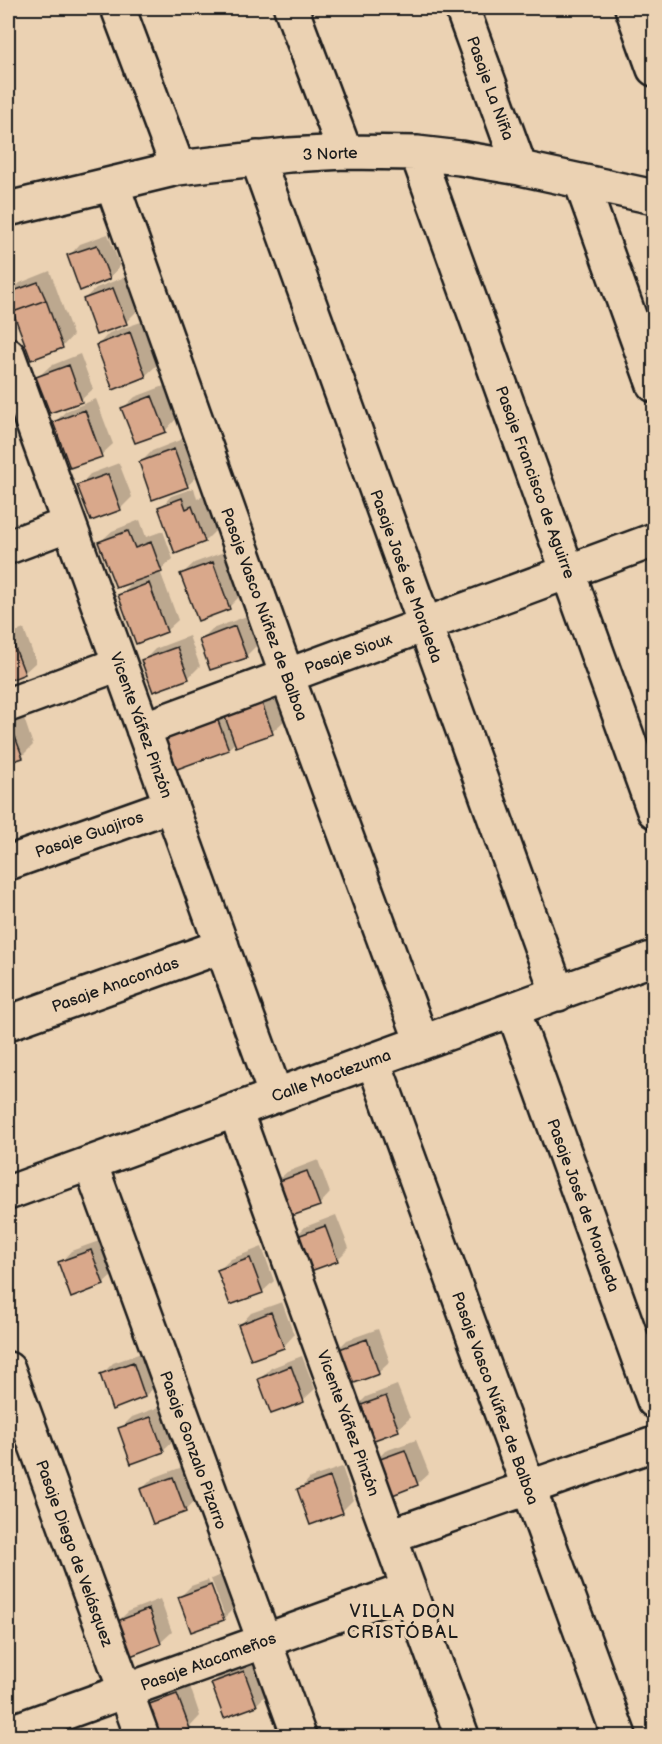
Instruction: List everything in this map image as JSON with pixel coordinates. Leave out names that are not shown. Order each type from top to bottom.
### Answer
[{"type":"street","points":[[118,8],[178,168]]},
{"type":"street","points":[[291,8],[345,152]]},
{"type":"street","name":"Pasaje La Niña","points":[[462,8],[520,168]]},
{"type":"street","points":[[632,8],[654,69]]},
{"type":"street","name":"3 Norte","points":[[8,209],[178,168],[257,158],[345,152],[417,153],[520,168],[654,197]]},
{"type":"street","name":"Pasaje Francisco de Aguirre","points":[[417,153],[654,811]]},
{"type":"street","name":"Pasaje José de Moraleda","points":[[257,158],[558,994]]},
{"type":"street","points":[[581,182],[654,385]]},
{"type":"street","name":"Pasaje Vasco Núñez de Balboa","points":[[112,184],[287,676],[422,1042]]},
{"type":"street","name":"Vicente Yáñez Pinzón","points":[[11,375],[69,524],[276,1096]]},
{"type":"street","points":[[8,547],[69,524]]},
{"type":"street","name":"Pasaje Sioux","points":[[143,729],[654,540]]},
{"type":"street","points":[[8,705],[119,664]]},
{"type":"street","name":"Pasaje Guajiros","points":[[8,863],[171,805]]},
{"type":"street","name":"Pasaje Anacondas","points":[[8,1023],[222,946]]},
{"type":"street","name":"Calle Moctezuma","points":[[8,1193],[422,1042],[653,962]]},
{"type":"street","name":"Pasaje José de Moraleda","points":[[513,1010],[654,1401]]},
{"type":"street","name":"Pasaje Vasco Núñez de Balboa","points":[[373,1060],[619,1737]]},
{"type":"street","name":"Vicente Yáñez Pinzón","points":[[236,1110],[462,1737]]},
{"type":"street","name":"Pasaje Gonzalo Pizarro","points":[[90,1163],[299,1737]]},
{"type":"street","name":"Pasaje Diego de Velásquez","points":[[8,1369],[142,1737]]},
{"type":"street","points":[[390,1536],[654,1444]]},
{"type":"street","name":"Pasaje Atacameños","points":[[8,1733],[409,1589]]},
{"type":"building","points":[[97,245],[110,279],[80,291],[67,255]]},
{"type":"building","points":[[38,282],[46,300],[13,312],[8,293]]},
{"type":"building","points":[[113,288],[127,324],[96,335],[83,299]]},
{"type":"building","points":[[46,300],[63,348],[31,360],[13,312]]},
{"type":"building","points":[[130,332],[146,377],[113,390],[96,345]]},
{"type":"building","points":[[69,365],[82,402],[50,413],[36,377]]},
{"type":"building","points":[[152,396],[166,432],[135,443],[121,408]]},
{"type":"building","points":[[85,410],[102,457],[70,468],[53,422]]},
{"type":"building","points":[[174,449],[188,487],[152,500],[139,462]]},
{"type":"building","points":[[108,474],[121,510],[91,521],[77,485]]},
{"type":"building","points":[[182,498],[186,509],[192,506],[205,542],[175,554],[158,507]]},
{"type":"building","points":[[128,531],[135,548],[151,542],[162,572],[116,588],[98,542]]},
{"type":"building","points":[[213,562],[230,609],[198,621],[180,574]]},
{"type":"building","points":[[149,583],[167,632],[136,644],[118,595]]},
{"type":"building","points":[[235,626],[247,658],[210,670],[199,640]]},
{"type":"building","points":[[12,640],[25,674],[8,681],[8,641]]},
{"type":"building","points":[[177,647],[189,679],[153,692],[141,660]]},
{"type":"building","points":[[262,703],[273,734],[236,747],[225,717]]},
{"type":"building","points":[[217,718],[229,750],[169,772],[157,741]]},
{"type":"building","points":[[11,726],[23,758],[8,763],[8,727]]},
{"type":"building","points":[[307,1171],[320,1206],[286,1218],[274,1183]]},
{"type":"building","points":[[325,1226],[338,1261],[305,1273],[292,1238]]},
{"type":"building","points":[[91,1250],[104,1285],[71,1298],[58,1262]]},
{"type":"building","points":[[250,1258],[263,1293],[230,1305],[217,1270]]},
{"type":"building","points":[[271,1312],[284,1348],[251,1360],[238,1325]]},
{"type":"building","points":[[367,1339],[379,1374],[346,1386],[334,1351]]},
{"type":"building","points":[[133,1362],[145,1397],[112,1410],[100,1374]]},
{"type":"building","points":[[291,1366],[304,1402],[271,1414],[258,1379]]},
{"type":"building","points":[[386,1396],[399,1431],[366,1443],[353,1408]]},
{"type":"building","points":[[151,1417],[164,1452],[131,1464],[118,1428]]},
{"type":"building","points":[[405,1450],[418,1485],[385,1498],[372,1462]]},
{"type":"building","points":[[173,1477],[186,1512],[153,1524],[140,1489]]},
{"type":"building","points":[[330,1477],[343,1513],[310,1525],[297,1489]]},
{"type":"building","points":[[211,1585],[224,1620],[191,1632],[178,1597]]},
{"type":"building","points":[[149,1609],[161,1644],[128,1657],[115,1622]]},
{"type":"building","points":[[244,1671],[257,1706],[224,1718],[211,1683]]},
{"type":"building","points":[[177,1694],[190,1729],[170,1736],[155,1736],[144,1706]]},
{"type":"district","name":"VILLA DON CRISTÓBAL","points":[[403,1621]]}]
